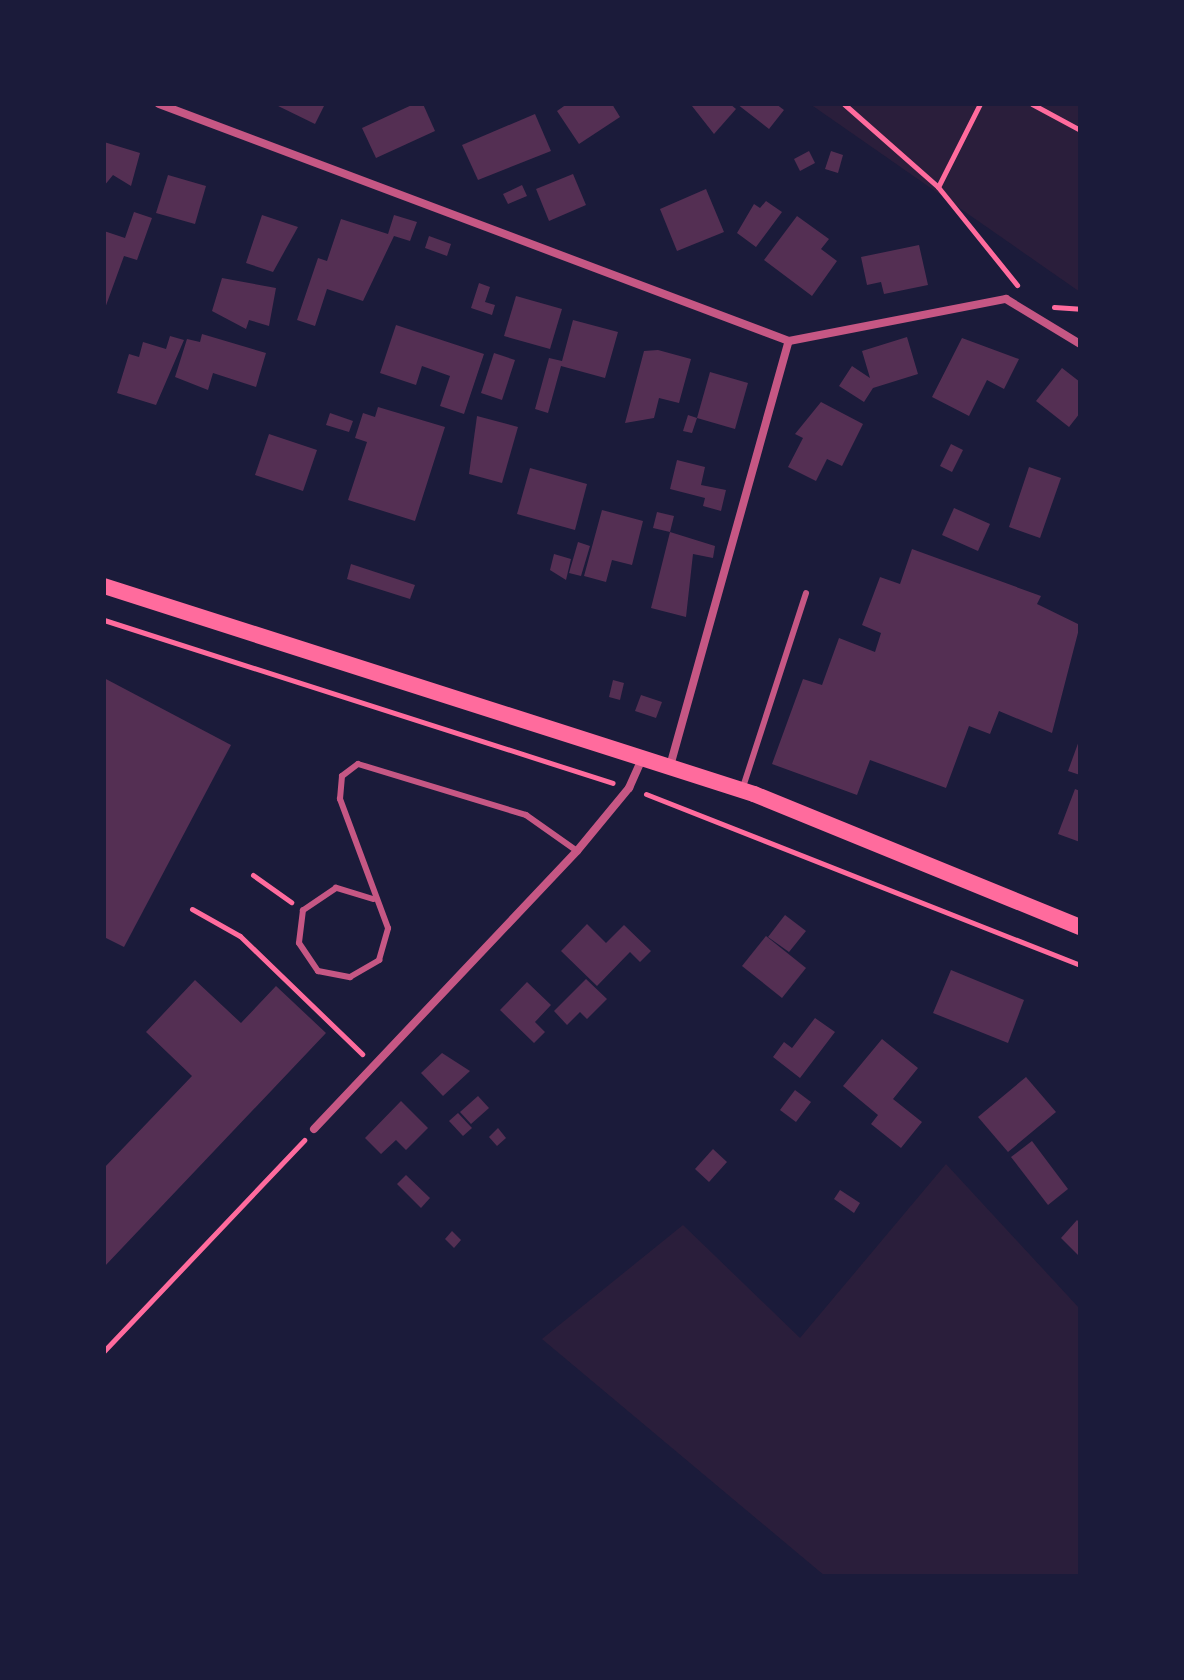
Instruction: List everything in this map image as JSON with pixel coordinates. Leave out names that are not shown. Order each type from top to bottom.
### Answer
[{"type":"main road","points":[[104,586],[643,755],[743,790],[1080,927]]},
{"type":"street","points":[[159,104],[789,341],[981,299],[1024,303],[1080,344]]},
{"type":"street","points":[[670,766],[789,341]]},
{"type":"street","points":[[314,1129],[577,851],[629,788],[643,755]]},
{"type":"lane","points":[[743,790],[806,593]]},
{"type":"lane","points":[[373,899],[336,888],[303,910],[299,943],[318,971],[350,977],[379,960],[388,928],[373,899],[340,799],[342,776],[358,764],[526,815],[577,851]]},
{"type":"path","points":[[844,104],[938,187],[1017,284],[1024,303]]},
{"type":"path","points":[[938,187],[980,104]]},
{"type":"path","points":[[1032,104],[1080,130]]},
{"type":"path","points":[[104,620],[629,788],[1080,965]]},
{"type":"path","points":[[253,875],[303,910]]},
{"type":"path","points":[[192,909],[240,936],[374,1065]]},
{"type":"path","points":[[104,1351],[314,1129]]},
{"type":"shaded area","points":[[810,104],[1080,104],[1080,292]]},
{"type":"shaded area","points":[[946,1164],[1080,1309],[1080,1576],[825,1576],[542,1339],[683,1225],[800,1338]]},
{"type":"building","points":[[274,104],[325,104],[315,124]]},
{"type":"building","points":[[414,104],[423,104],[435,131],[376,158],[362,128]]},
{"type":"building","points":[[567,104],[612,104],[620,117],[579,144],[557,111]]},
{"type":"building","points":[[730,104],[736,109],[714,134],[692,106]]},
{"type":"building","points":[[737,104],[776,104],[784,110],[769,129]]},
{"type":"building","points":[[535,114],[551,151],[478,180],[462,145]]},
{"type":"building","points":[[104,142],[140,153],[131,186],[113,175],[104,186]]},
{"type":"building","points":[[809,151],[815,163],[800,171],[794,159]]},
{"type":"building","points":[[831,151],[843,155],[838,173],[825,169]]},
{"type":"building","points":[[573,174],[586,205],[549,221],[536,189]]},
{"type":"building","points":[[168,175],[206,186],[195,224],[156,213]]},
{"type":"building","points":[[522,185],[527,196],[508,204],[503,194]]},
{"type":"building","points":[[706,189],[724,232],[677,251],[660,209]]},
{"type":"building","points":[[766,201],[782,212],[756,247],[737,233],[754,204],[760,208]]},
{"type":"building","points":[[134,212],[152,218],[137,260],[124,256],[104,311],[104,231],[125,238]]},
{"type":"building","points":[[262,215],[298,227],[273,272],[246,263]]},
{"type":"building","points":[[394,215],[417,222],[410,241],[394,236],[363,301],[327,289],[315,326],[297,320],[318,258],[327,261],[341,219],[388,234]]},
{"type":"building","points":[[797,216],[829,239],[821,249],[837,261],[812,296],[764,260]]},
{"type":"building","points":[[429,236],[451,244],[447,256],[425,248]]},
{"type":"building","points":[[919,245],[928,285],[884,294],[881,282],[867,285],[861,257]]},
{"type":"building","points":[[222,278],[276,288],[269,326],[249,320],[246,329],[212,311]]},
{"type":"building","points":[[479,283],[490,287],[485,302],[495,305],[492,315],[471,308]]},
{"type":"building","points":[[516,296],[562,309],[550,349],[504,336]]},
{"type":"building","points":[[573,320],[618,332],[605,378],[561,366],[548,413],[535,409],[549,358],[562,361]]},
{"type":"building","points":[[396,325],[484,354],[464,414],[440,406],[450,376],[422,366],[416,385],[380,373]]},
{"type":"building","points":[[202,334],[266,353],[256,387],[213,373],[208,390],[175,377],[187,339],[200,342]]},
{"type":"building","points":[[170,336],[184,340],[156,405],[117,393],[129,354],[139,357],[143,342],[166,349]]},
{"type":"building","points":[[907,337],[918,374],[873,388],[864,402],[839,386],[852,366],[870,378],[862,351]]},
{"type":"building","points":[[962,338],[1019,359],[1004,389],[987,380],[969,416],[932,397]]},
{"type":"building","points":[[658,350],[691,359],[679,403],[659,398],[654,418],[625,423],[644,351]]},
{"type":"building","points":[[494,353],[515,360],[502,400],[481,393]]},
{"type":"building","points":[[1062,368],[1080,382],[1080,413],[1069,427],[1036,401]]},
{"type":"building","points":[[710,372],[748,383],[735,429],[697,418]]},
{"type":"building","points":[[821,402],[863,424],[842,466],[827,459],[816,481],[788,467],[803,438],[795,434]]},
{"type":"building","points":[[378,407],[445,427],[415,521],[348,500],[367,442],[355,438],[363,413],[375,417]]},
{"type":"building","points":[[330,413],[353,421],[349,432],[326,425]]},
{"type":"building","points":[[688,415],[697,418],[692,433],[683,431]]},
{"type":"building","points":[[477,416],[518,427],[502,483],[469,474]]},
{"type":"building","points":[[269,434],[317,450],[303,491],[255,475]]},
{"type":"building","points":[[951,444],[963,450],[952,472],[940,466]]},
{"type":"building","points":[[677,460],[705,467],[701,485],[726,490],[721,511],[703,506],[705,498],[670,489]]},
{"type":"building","points":[[1029,467],[1061,478],[1040,538],[1009,527]]},
{"type":"building","points":[[530,468],[587,484],[575,530],[517,514]]},
{"type":"building","points":[[954,508],[990,524],[978,551],[942,535]]},
{"type":"building","points":[[602,510],[643,521],[632,565],[612,560],[606,582],[584,576]]},
{"type":"building","points":[[657,512],[674,516],[670,532],[653,528]]},
{"type":"building","points":[[670,532],[715,546],[713,558],[693,554],[686,617],[651,608]]},
{"type":"building","points":[[578,542],[590,546],[581,576],[569,573]]},
{"type":"building","points":[[912,549],[1041,596],[1037,604],[1080,625],[1052,733],[999,711],[990,734],[969,726],[946,788],[870,760],[857,795],[772,764],[803,679],[822,685],[839,638],[875,652],[881,633],[862,625],[880,577],[900,584]]},
{"type":"building","points":[[554,554],[571,559],[566,580],[550,570]]},
{"type":"building","points":[[351,564],[415,585],[410,599],[347,579]]},
{"type":"building","points":[[104,678],[231,745],[124,947],[104,937]]},
{"type":"building","points":[[613,680],[624,683],[620,700],[609,697]]},
{"type":"building","points":[[641,695],[662,702],[656,718],[635,711]]},
{"type":"building","points":[[1080,738],[1080,775],[1068,771]]},
{"type":"building","points":[[1075,789],[1080,791],[1080,842],[1058,834]]},
{"type":"building","points":[[785,915],[806,931],[789,952],[768,937]]},
{"type":"building","points":[[587,924],[606,943],[624,925],[651,951],[640,962],[630,952],[597,986],[561,951]]},
{"type":"building","points":[[766,936],[806,968],[782,998],[742,966]]},
{"type":"building","points":[[951,970],[1024,1000],[1008,1043],[933,1013]]},
{"type":"building","points":[[586,979],[607,999],[587,1019],[580,1012],[567,1025],[554,1011]]},
{"type":"building","points":[[195,980],[241,1023],[276,986],[326,1033],[104,1267],[104,1168],[192,1076],[146,1032]]},
{"type":"building","points":[[527,982],[551,1005],[535,1022],[545,1032],[534,1043],[500,1010]]},
{"type":"building","points":[[815,1018],[835,1032],[800,1078],[773,1057],[784,1042],[792,1048]]},
{"type":"building","points":[[882,1039],[918,1068],[893,1099],[922,1122],[901,1148],[871,1124],[878,1115],[843,1086]]},
{"type":"building","points":[[442,1053],[470,1071],[443,1096],[421,1073]]},
{"type":"building","points":[[1026,1077],[1056,1112],[1008,1152],[978,1117]]},
{"type":"building","points":[[795,1090],[811,1102],[796,1122],[780,1110]]},
{"type":"building","points":[[478,1096],[489,1108],[471,1124],[460,1112]]},
{"type":"building","points":[[401,1101],[428,1128],[406,1150],[396,1140],[381,1154],[365,1138]]},
{"type":"building","points":[[458,1113],[472,1128],[463,1136],[449,1121]]},
{"type":"building","points":[[498,1128],[506,1138],[497,1146],[489,1137]]},
{"type":"building","points":[[1032,1141],[1068,1189],[1048,1205],[1011,1157]]},
{"type":"building","points":[[713,1149],[727,1162],[709,1182],[695,1169]]},
{"type":"building","points":[[406,1175],[430,1198],[421,1208],[397,1184]]},
{"type":"building","points":[[840,1190],[860,1203],[854,1213],[834,1199]]},
{"type":"building","points":[[1077,1220],[1080,1223],[1080,1257],[1061,1238]]},
{"type":"building","points":[[452,1231],[461,1240],[454,1248],[445,1239]]}]
